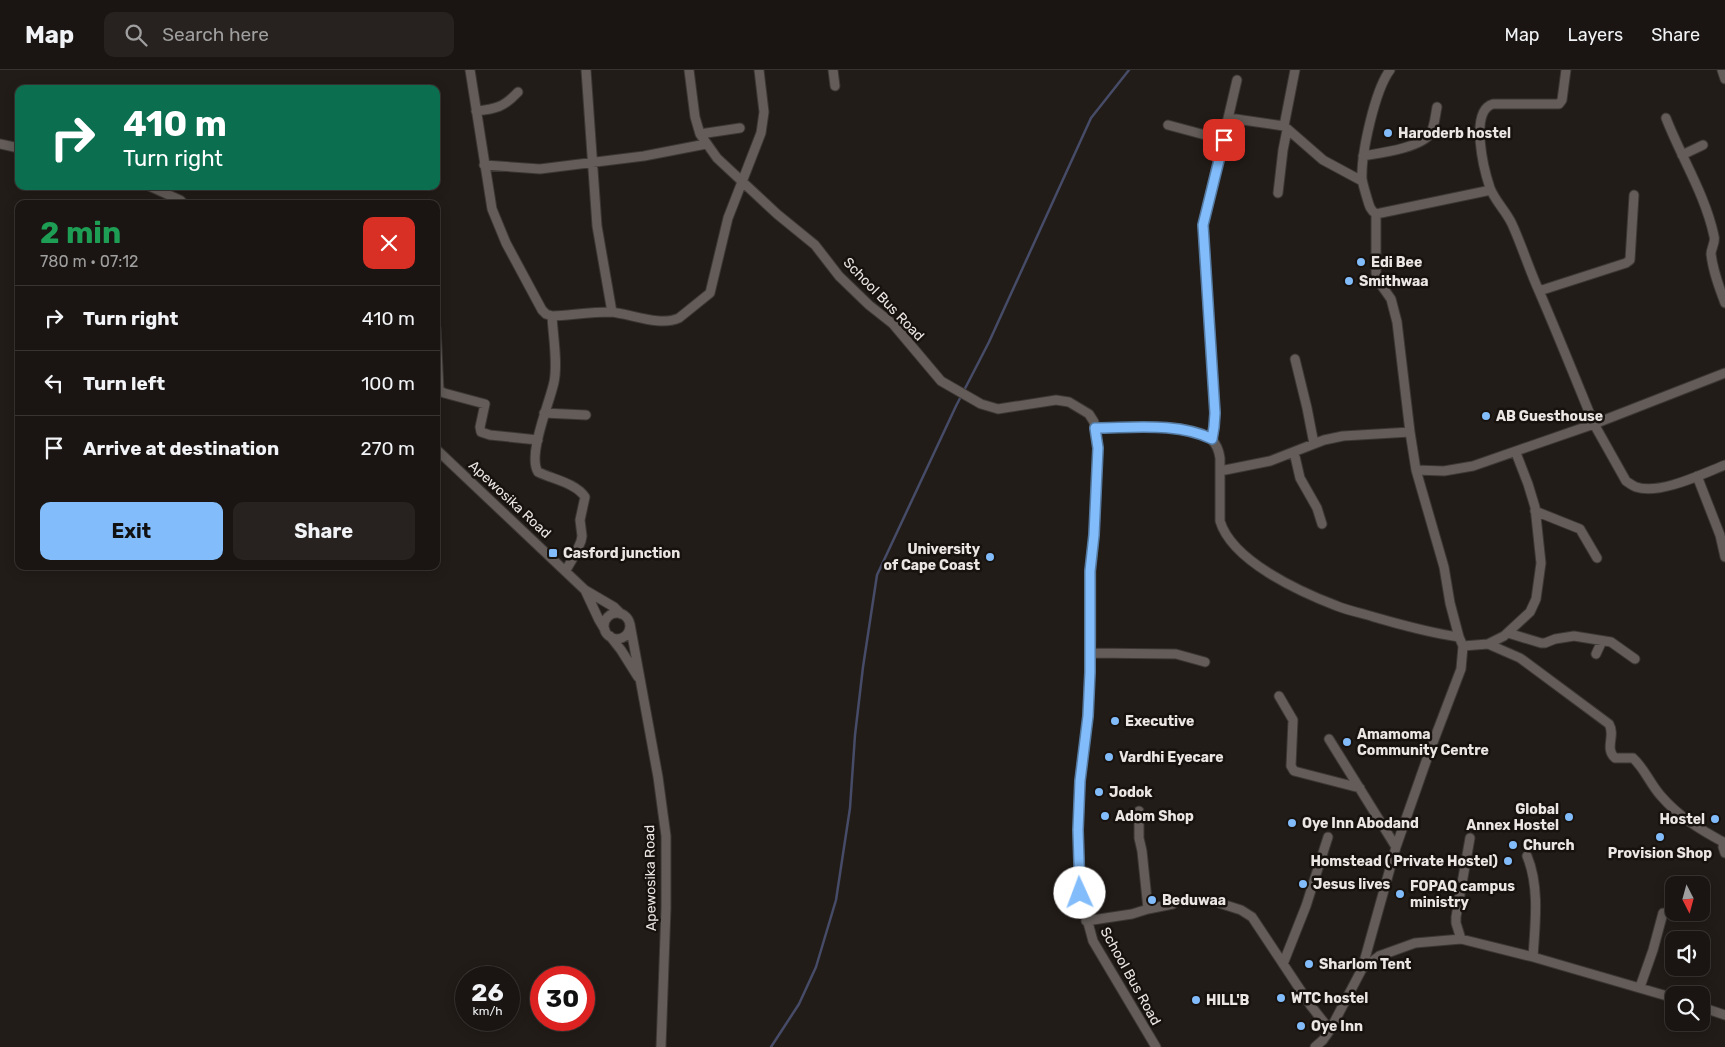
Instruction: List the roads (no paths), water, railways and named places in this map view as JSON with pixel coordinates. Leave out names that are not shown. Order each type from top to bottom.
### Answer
[{"type":"street","points":[[470,70],[492,209],[498,226],[539,305],[546,314],[552,316],[612,312],[639,319],[673,321],[709,296],[728,218],[761,133],[764,112],[759,70]]},
{"type":"street","points":[[586,70],[599,241],[612,312]]},
{"type":"street","name":"School Bus Road","points":[[689,70],[693,111],[700,134],[717,158],[777,214],[815,245],[839,276],[892,324],[941,381],[981,404],[998,409],[1056,400],[1069,402],[1089,414],[1095,428],[1098,448],[1094,535],[1090,571],[1088,716],[1080,781],[1078,830],[1080,893],[1086,921],[1093,941],[1156,1047]]},
{"type":"street","points":[[833,70],[834,86]]},
{"type":"street","points":[[1278,193],[1295,70]]},
{"type":"street","points":[[1314,1047],[1323,1040],[1330,1030],[1362,969],[1396,846],[1461,668],[1461,641],[1450,604],[1444,567],[1416,470],[1397,322],[1391,299],[1379,282],[1376,273],[1376,214],[1370,207],[1362,181],[1362,156],[1380,88],[1390,70]]},
{"type":"street","points":[[1566,70],[1562,100],[1557,105],[1493,104],[1485,108],[1479,140],[1491,190],[1511,222],[1594,424],[1626,480],[1634,486],[1644,488],[1663,487],[1725,465]]},
{"type":"street","points":[[1722,70],[1725,79]]},
{"type":"street","points":[[1212,439],[1215,413],[1203,225],[1237,80]]},
{"type":"street","points":[[476,111],[500,107],[509,102],[518,92]]},
{"type":"street","points":[[1362,156],[1408,146],[1423,140],[1429,135],[1438,107]]},
{"type":"street","points":[[1229,118],[1286,128],[1323,160],[1362,181]]},
{"type":"street","points":[[1666,118],[1707,211],[1715,238],[1711,253],[1715,274],[1725,302]]},
{"type":"street","points":[[1168,125],[1224,140]]},
{"type":"street","points":[[700,134],[740,128]]},
{"type":"street","points":[[0,144],[15,147]]},
{"type":"street","points":[[484,165],[540,169],[644,156],[706,144]]},
{"type":"street","points":[[1682,155],[1703,145]]},
{"type":"street","points":[[158,190],[180,200]]},
{"type":"street","points":[[1376,214],[1491,190]]},
{"type":"street","points":[[1539,291],[1626,263],[1630,260],[1634,195]]},
{"type":"street","points":[[552,316],[554,381],[544,413],[535,465],[541,474],[568,485],[582,493],[585,497],[580,520],[581,541],[566,570]]},
{"type":"street","points":[[1295,360],[1314,444]]},
{"type":"street","points":[[1416,470],[1444,471],[1473,466],[1516,453],[1725,373]]},
{"type":"street","points":[[440,391],[485,404],[480,427],[481,432],[490,435],[538,440]]},
{"type":"street","points":[[544,413],[586,415]]},
{"type":"street","points":[[1095,428],[1172,428],[1202,434],[1212,439],[1218,449],[1220,458],[1220,521],[1223,531],[1228,540],[1262,570],[1338,607],[1461,641],[1488,644],[1520,658],[1609,724],[1611,728],[1610,754],[1615,758],[1633,758],[1642,766],[1660,794],[1672,807],[1694,826],[1725,842],[1722,847],[1725,853]]},
{"type":"street","points":[[1220,471],[1270,461],[1314,444],[1344,436],[1410,432]]},
{"type":"street","points":[[1294,452],[1300,478],[1317,508],[1322,524]]},
{"type":"street","name":"Apewosika Road","points":[[440,453],[585,590],[614,607],[621,614]]},
{"type":"street","points":[[1488,644],[1508,633],[1530,612],[1536,599],[1541,563],[1535,511],[1528,484],[1516,453]]},
{"type":"street","points":[[1697,476],[1720,535],[1725,557]]},
{"type":"street","points":[[1535,511],[1580,529],[1597,558]]},
{"type":"street","name":"Apewosika Road","points":[[585,590],[599,620],[621,650],[640,681]]},
{"type":"street","points":[[614,614],[621,614],[627,617],[630,624],[629,631],[625,636],[614,638],[607,633],[605,625],[608,618],[614,614]]},
{"type":"street","name":"Apewosika Road","points":[[630,624],[658,777],[666,836],[666,916],[661,1047]]},
{"type":"street","points":[[1508,633],[1541,643],[1574,636],[1611,642],[1635,658]]},
{"type":"street","points":[[1596,654],[1602,641]]},
{"type":"street","points":[[1090,652],[1176,654],[1205,662]]},
{"type":"street","points":[[1279,696],[1293,720],[1291,766],[1294,771],[1360,788]]},
{"type":"street","points":[[1329,738],[1396,846]]},
{"type":"street","points":[[1139,811],[1139,838],[1148,909]]},
{"type":"street","points":[[1282,964],[1306,906],[1328,837]]},
{"type":"street","points":[[1460,940],[1456,917],[1470,838]]},
{"type":"street","points":[[1527,856],[1532,867],[1536,913],[1533,957]]},
{"type":"street","points":[[1086,921],[1132,914],[1172,904]]},
{"type":"street","points":[[1219,904],[1241,910],[1252,916],[1282,964],[1330,1030]]},
{"type":"street","points":[[1640,988],[1663,913]]},
{"type":"street","points":[[1362,969],[1379,956],[1415,943],[1460,940],[1533,957],[1665,995]]},
{"type":"street","points":[[1710,1010],[1725,1015]]},
{"type":"waterway","points":[[771,1047],[799,1004],[816,967],[836,900],[850,808],[855,735],[877,575],[956,406],[989,342],[1091,118],[1129,70]]},
{"type":"place","name":"Haroderb hostel","points":[[1388,133]]},
{"type":"place","name":"Edi Bee","points":[[1361,262]]},
{"type":"place","name":"Smithwaa","points":[[1349,281]]},
{"type":"place","name":"AB Guesthouse","points":[[1486,416]]},
{"type":"place","name":"Casford junction","points":[[553,553]]},
{"type":"place","name":"University of Cape Coast","points":[[990,557]]},
{"type":"place","name":"Executive","points":[[1115,721]]},
{"type":"place","name":"Amamoma Community Centre","points":[[1347,742]]},
{"type":"place","name":"Vardhi Eyecare","points":[[1109,757]]},
{"type":"place","name":"Jodok","points":[[1099,792]]},
{"type":"place","name":"Adom Shop","points":[[1105,816]]},
{"type":"place","name":"Global Annex Hostel","points":[[1569,817]]},
{"type":"place","name":"Hostel","points":[[1715,819]]},
{"type":"place","name":"Oye Inn Abodand","points":[[1292,823]]},
{"type":"place","name":"Provision Shop","points":[[1660,837]]},
{"type":"place","name":"Church","points":[[1513,845]]},
{"type":"place","name":"Homstead ( Private Hostel)","points":[[1508,861]]},
{"type":"place","name":"Jesus lives","points":[[1303,884]]},
{"type":"place","name":"FOPAQ campus ministry","points":[[1400,894]]},
{"type":"place","name":"Beduwaa","points":[[1152,900]]},
{"type":"place","name":"Sharlom Tent","points":[[1309,964]]},
{"type":"place","name":"WTC hostel","points":[[1281,998]]},
{"type":"place","name":"HILL'B","points":[[1196,1000]]},
{"type":"place","name":"Oye Inn","points":[[1301,1026]]}]
